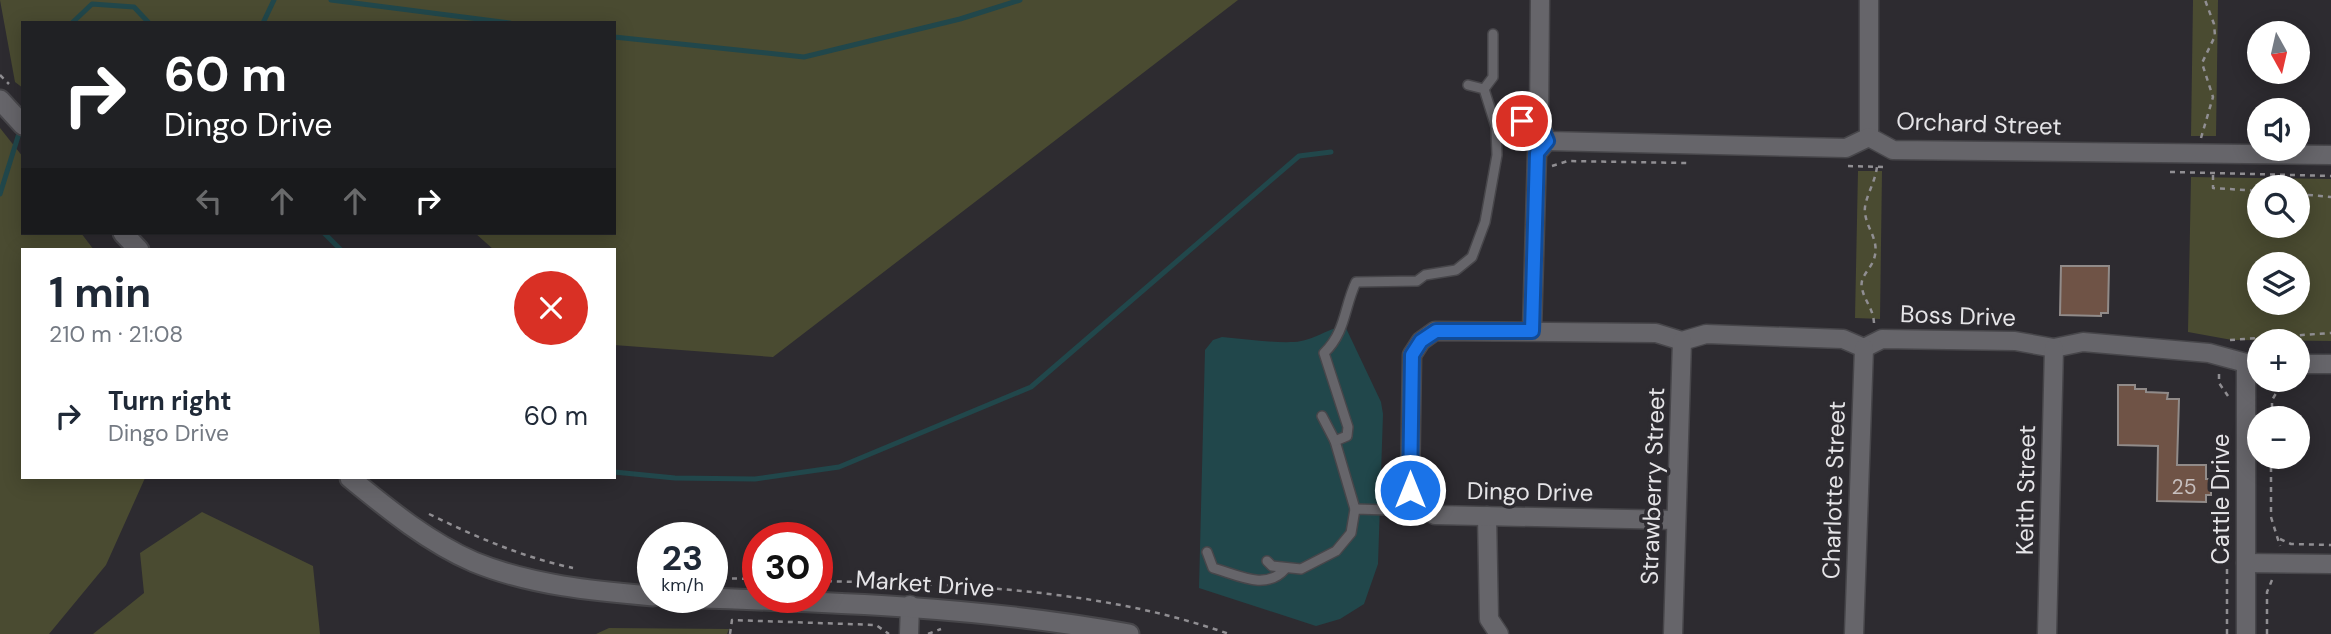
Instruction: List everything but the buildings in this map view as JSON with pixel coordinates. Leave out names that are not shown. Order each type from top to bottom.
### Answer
[{"type":"street","points":[[1532,331],[1537,153],[1547,141],[1539,122],[1540,0]]},
{"type":"street","points":[[1869,0],[1869,137]]},
{"type":"street","points":[[0,100],[21,123]]},
{"type":"street","name":"Orchard Street","points":[[1547,141],[1841,148],[1869,137],[1893,150],[2331,155]]},
{"type":"street","points":[[125,235],[137,248]]},
{"type":"street","points":[[1415,504],[1410,490],[1412,355],[1421,341],[1436,331],[1656,333],[1682,341],[1706,334],[1843,339],[1864,348]]},
{"type":"street","name":"Boss Drive","points":[[1864,348],[1882,339],[2015,341],[2054,348],[2083,342],[2219,356],[2247,362]]},
{"type":"street","name":"Strawberry Street","points":[[1673,634],[1682,341]]},
{"type":"street","name":"Charlotte Street","points":[[1854,634],[1864,348]]},
{"type":"street","name":"Keith Street","points":[[2047,634],[2054,348]]},
{"type":"street","points":[[2310,364],[2331,364]]},
{"type":"street","name":"Cattle Drive","points":[[2246,634],[2252,392]]},
{"type":"street","points":[[351,479],[403,521],[474,562],[562,587],[637,594]]},
{"type":"street","name":"Dingo Drive","points":[[1415,504],[1435,514],[1676,520]]},
{"type":"street","points":[[1487,516],[1489,620],[1499,634]]},
{"type":"street","points":[[2246,563],[2331,565]]},
{"type":"street","name":"Market Drive","points":[[728,599],[910,605],[1046,619],[1129,634]]},
{"type":"street","points":[[909,634],[910,605]]},
{"type":"lane","points":[[1484,89],[1493,77],[1493,34]]},
{"type":"lane","points":[[1468,85],[1484,89]]},
{"type":"lane","points":[[1335,441],[1347,436],[1348,427],[1324,353],[1341,331],[1356,282],[1417,281],[1424,275],[1456,270],[1472,257],[1485,222],[1497,155],[1496,127],[1484,89]]},
{"type":"lane","points":[[1496,127],[1539,122]]},
{"type":"lane","points":[[1267,561],[1272,566],[1301,569],[1336,551],[1351,533],[1354,509],[1335,441],[1322,416]]},
{"type":"lane","points":[[1354,509],[1389,510],[1415,504]]},
{"type":"lane","points":[[1207,552],[1213,568],[1264,582],[1276,579],[1285,569]]},
{"type":"path","points":[[2200,172],[2202,129],[2213,97],[2204,77],[2202,63],[2215,36],[2214,24],[2205,0]]},
{"type":"path","points":[[1841,148],[1842,166],[1877,166],[1876,182],[1865,204],[1865,214],[1873,230],[1876,248],[1871,267],[1861,282],[1862,290],[1873,310],[1874,327]]},
{"type":"path","points":[[1537,166],[1559,165],[1568,161],[1691,163]]},
{"type":"path","points":[[2213,174],[2213,188],[2247,190]]},
{"type":"path","points":[[2310,195],[2331,197]]},
{"type":"path","points":[[2310,335],[2331,334]]},
{"type":"path","points":[[2228,398],[2219,383],[2219,356],[2223,341],[2247,339]]},
{"type":"path","points":[[420,510],[497,545],[541,561],[578,569]]},
{"type":"path","points":[[2280,539],[2291,544],[2331,545]]},
{"type":"path","points":[[2227,551],[2227,634]]},
{"type":"path","points":[[833,581],[911,583],[1047,594],[1191,620],[1229,634]]},
{"type":"path","points":[[730,634],[732,620],[876,625],[889,634]]},
{"type":"green space","points":[[0,0],[1238,0],[773,357],[616,345],[616,248],[492,248],[477,235],[616,235],[616,21],[21,21],[21,86],[15,82]]},
{"type":"green space","points":[[2193,0],[2218,0],[2216,136],[2191,136]]},
{"type":"green space","points":[[0,128],[21,154],[21,235],[83,235],[92,248],[21,248],[21,479],[145,479],[106,565],[49,634],[0,634]]},
{"type":"green space","points":[[1858,171],[1882,171],[1880,319],[1855,318]]},
{"type":"green space","points":[[2191,177],[2247,178],[2247,238],[2310,238],[2310,179],[2331,179],[2331,341],[2310,341],[2310,329],[2247,329],[2247,340],[2188,332]]},
{"type":"green space","points":[[202,512],[313,566],[320,634],[93,634],[144,593],[140,553]]},
{"type":"green space","points":[[609,628],[729,629],[727,634],[596,634]]},
{"type":"water","points":[[1345,326],[1381,402],[1383,414],[1378,564],[1364,604],[1340,619],[1316,626],[1199,588],[1205,350],[1213,340],[1222,337],[1294,342]]},
{"type":"waterway","points":[[264,21],[274,0]]},
{"type":"waterway","points":[[331,0],[494,21]]},
{"type":"waterway","points":[[616,37],[804,57],[960,19],[1020,0]]},
{"type":"waterway","points":[[74,21],[92,4],[134,7],[147,21]]},
{"type":"waterway","points":[[0,194],[21,127]]},
{"type":"waterway","points":[[616,472],[675,478],[755,479],[839,467],[1031,387],[1299,156],[1331,152]]},
{"type":"waterway","points":[[326,235],[339,248]]},
{"type":"route","points":[[1410,490],[1409,410],[1412,355],[1421,341],[1436,331],[1532,331],[1537,153],[1547,141],[1539,122],[1522,121]]}]
